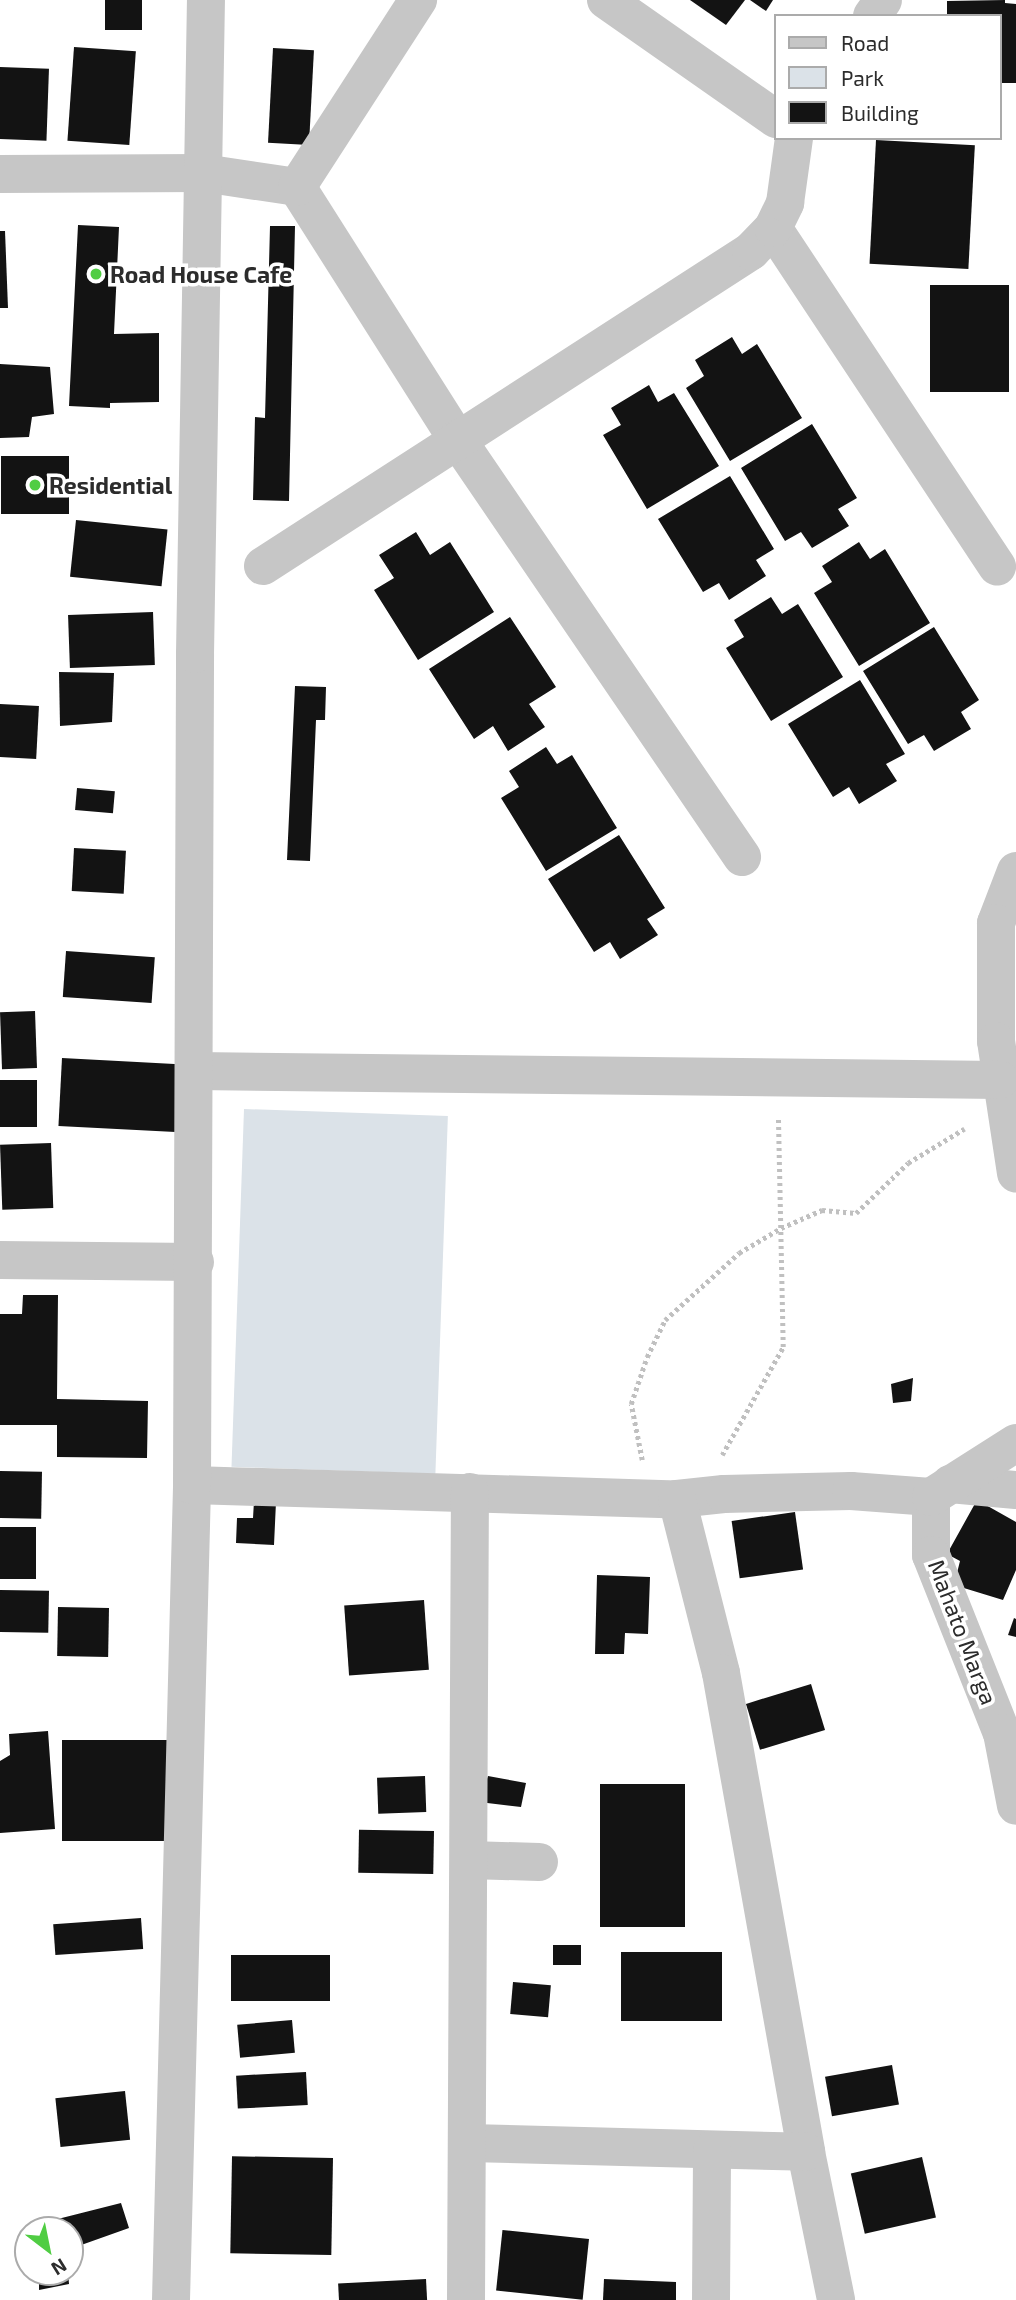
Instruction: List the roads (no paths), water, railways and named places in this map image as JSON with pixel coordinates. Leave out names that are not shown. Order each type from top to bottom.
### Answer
[{"type":"street","points":[[171,2300],[192,1485],[195,1262],[195,654],[206,0]]},
{"type":"street","points":[[297,187],[418,0]]},
{"type":"street","points":[[606,0],[774,118]]},
{"type":"street","points":[[263,566],[751,251],[773,228],[785,203],[794,140]]},
{"type":"street","points":[[0,174],[203,173],[297,187],[457,439],[742,857]]},
{"type":"street","points":[[773,228],[997,567]]},
{"type":"street","points":[[1016,871],[996,923],[996,1041],[1016,1173]]},
{"type":"street","points":[[195,1071],[777,1080],[1000,1080]]},
{"type":"street","points":[[0,1260],[195,1262]]},
{"type":"street","points":[[940,1491],[1016,1443]]},
{"type":"street","points":[[192,1485],[675,1498],[851,1491],[1016,1490]]},
{"type":"street","name":"Mahato Marga","points":[[940,1491],[931,1555],[1002,1733],[1016,1806]]},
{"type":"street","points":[[466,2300],[469,2143],[470,1492]]},
{"type":"street","points":[[675,1498],[721,1673],[806,2152],[836,2300]]},
{"type":"street","points":[[469,1860],[539,1862]]},
{"type":"street","points":[[469,2143],[806,2152]]},
{"type":"street","points":[[710,2300],[712,2150]]},
{"type":"place","name":"Road House Cafe","points":[[96,274]]},
{"type":"place","name":"Residential","points":[[35,485]]}]
